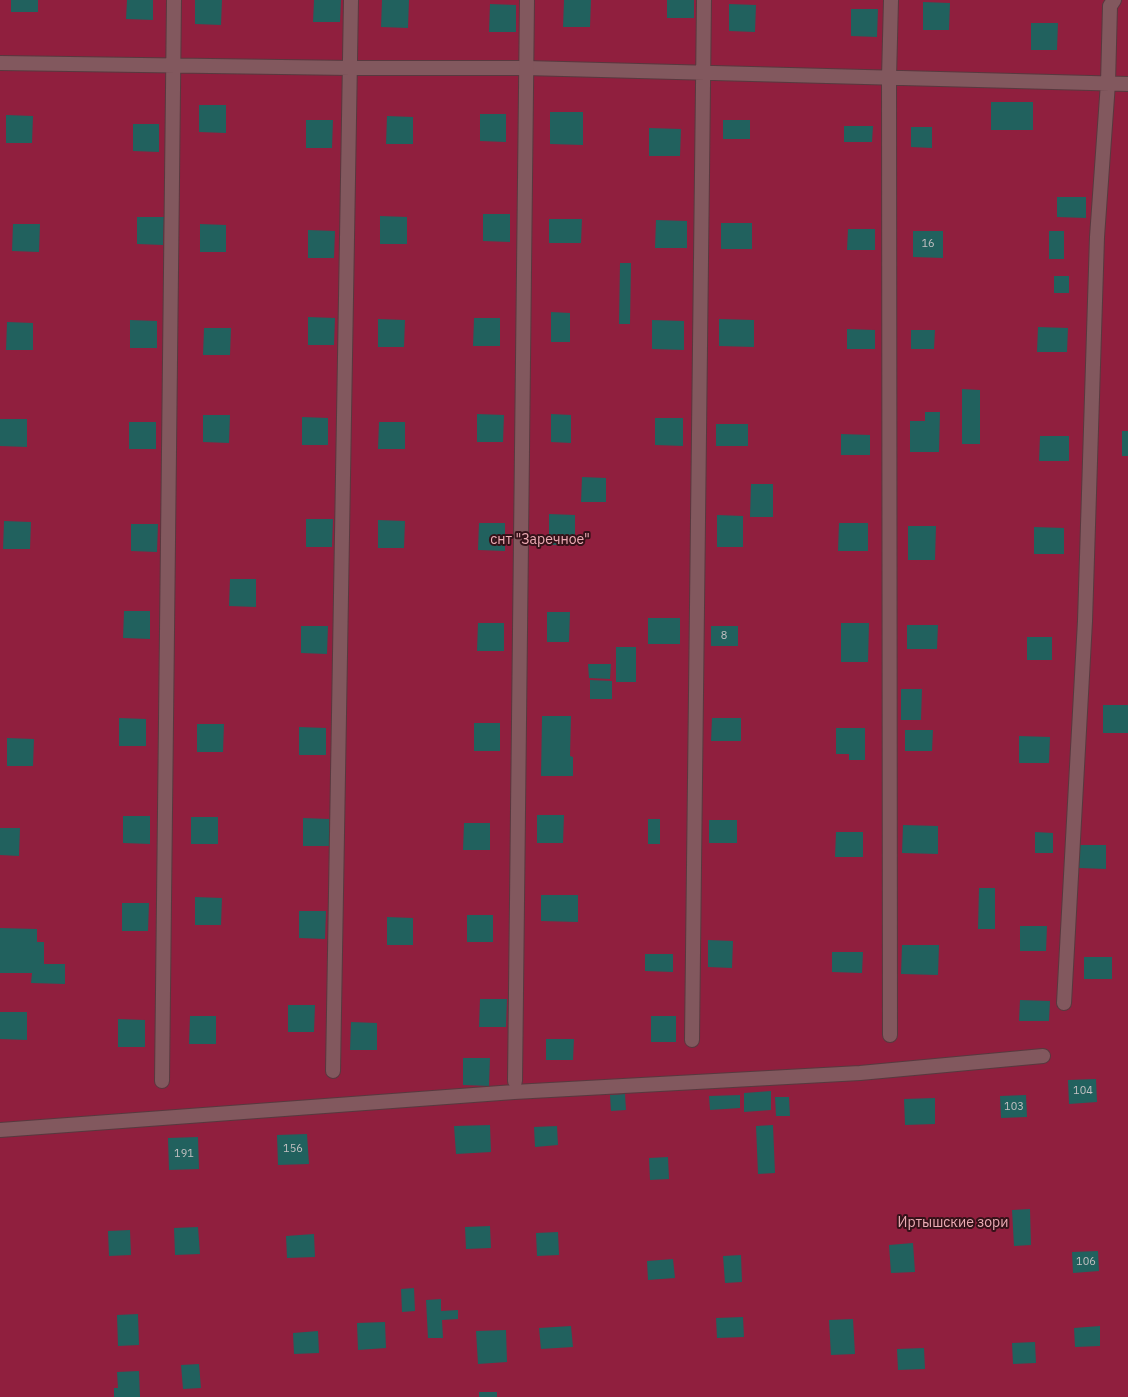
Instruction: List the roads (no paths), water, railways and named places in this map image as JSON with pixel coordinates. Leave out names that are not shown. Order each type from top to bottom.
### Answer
[{"type":"street","points":[[162,1081],[174,0]]},
{"type":"street","points":[[333,1071],[351,0]]},
{"type":"street","points":[[515,1081],[527,0]]},
{"type":"street","points":[[692,1040],[704,0]]},
{"type":"street","points":[[890,1035],[889,78],[891,0]]},
{"type":"street","points":[[1064,1003],[1085,622],[1097,237],[1108,83],[1110,6],[1114,0]]},
{"type":"street","points":[[0,63],[351,68],[526,68],[1128,84]]},
{"type":"street","points":[[0,1130],[514,1092],[860,1073],[1043,1056]]},
{"type":"park label","name":"снт \"Заречное\"","points":[[540,540]]},
{"type":"park label","name":"Иртышские зори","points":[[953,1223]]}]
